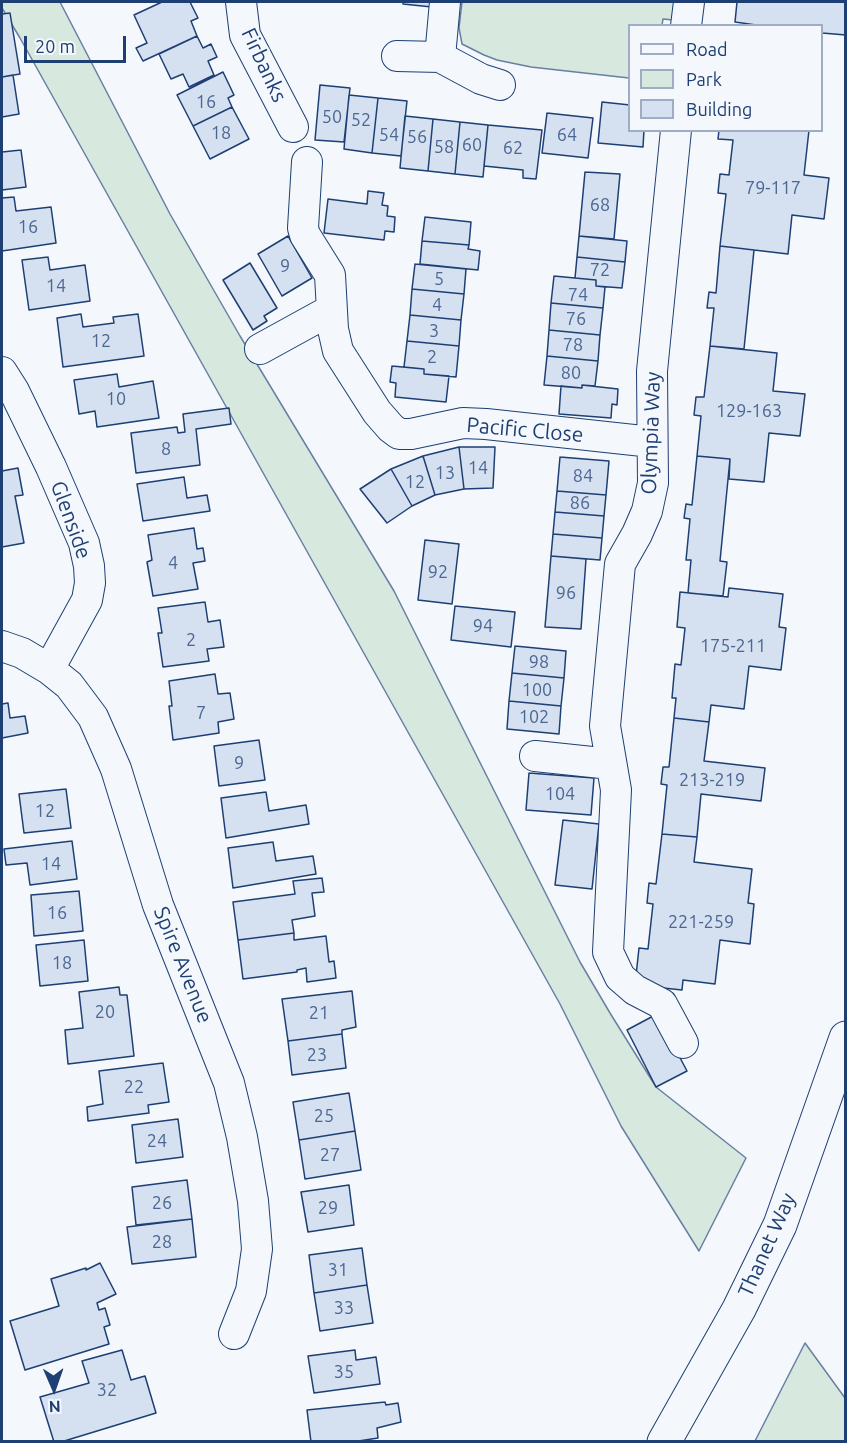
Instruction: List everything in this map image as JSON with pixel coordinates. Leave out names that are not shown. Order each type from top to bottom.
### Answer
[{"type":"main road","name":"Thanet Way","points":[[664,1442],[739,1309],[780,1224],[846,1038]]},
{"type":"street","name":"Firbanks","points":[[241,2],[245,35],[294,127]]},
{"type":"street","points":[[440,57],[445,2]]},
{"type":"street","points":[[686,24],[689,2]]},
{"type":"street","points":[[397,56],[440,57],[481,79],[500,85]]},
{"type":"street","name":"Olympia Way","points":[[676,132],[652,371],[653,483],[650,499],[637,534],[620,564],[605,726],[616,790],[608,952],[620,977],[635,990],[662,1004],[683,1043]]},
{"type":"street","name":"Pacific Close","points":[[307,162],[303,228],[330,275],[333,329],[338,351],[377,412],[391,428],[399,434],[411,434],[463,423],[486,424],[652,442]]},
{"type":"street","points":[[260,349],[331,310]]},
{"type":"street","name":"Glenside","points":[[2,372],[14,391],[51,467],[84,543],[89,566],[90,583],[87,600],[48,669]]},
{"type":"street","name":"Spire Avenue","points":[[2,645],[48,669],[69,685],[81,699],[104,737],[158,905],[229,1083],[242,1137],[253,1201],[256,1249],[251,1291],[234,1334]]},
{"type":"street","points":[[534,756],[611,764]]},
{"type":"green space","points":[[2,2],[60,2],[170,214],[240,336],[394,591],[580,962],[610,1013],[656,1087],[746,1158],[699,1251],[621,1126],[560,1004],[2,8]]},
{"type":"green space","points":[[462,2],[674,2],[673,20],[663,19],[662,24],[628,24],[628,78],[531,67],[497,60],[462,44],[459,28]]},
{"type":"green space","points":[[805,1343],[845,1398],[845,1441],[755,1441]]},
{"type":"building","points":[[162,2],[190,2],[198,18],[191,21],[197,36],[143,61],[136,48],[147,43],[134,15]]},
{"type":"building","points":[[403,2],[432,2],[432,7],[403,4]]},
{"type":"building","points":[[737,2],[846,2],[846,35],[823,33],[823,24],[735,22]]},
{"type":"building","points":[[10,13],[20,74],[2,77],[2,14]]},
{"type":"building","points":[[197,36],[203,48],[211,44],[217,57],[208,61],[214,75],[189,87],[183,74],[171,79],[159,54]]},
{"type":"building","points":[[223,72],[234,95],[228,98],[232,107],[193,126],[177,95]]},
{"type":"building","points":[[13,75],[19,114],[2,117],[2,77]]},
{"type":"building","points":[[320,85],[350,88],[344,142],[315,140]]},
{"type":"building","points":[[349,95],[378,98],[372,153],[344,149]]},
{"type":"building","points":[[378,98],[407,101],[401,156],[372,153]]},
{"type":"building","points":[[602,102],[628,105],[628,132],[644,132],[643,147],[598,143]]},
{"type":"building","points":[[232,107],[249,139],[210,159],[193,126]]},
{"type":"building","points":[[547,113],[593,118],[588,158],[542,153]]},
{"type":"building","points":[[405,116],[433,119],[428,171],[400,168]]},
{"type":"building","points":[[433,119],[460,122],[455,174],[428,171]]},
{"type":"building","points":[[460,122],[488,125],[483,177],[455,174]]},
{"type":"building","points":[[488,125],[542,130],[536,179],[523,178],[523,170],[484,166]]},
{"type":"building","points":[[719,132],[809,132],[804,175],[829,178],[824,219],[792,215],[788,254],[720,246],[726,194],[718,193],[720,174],[729,175],[733,140],[718,139]]},
{"type":"building","points":[[21,150],[26,187],[2,190],[2,152]]},
{"type":"building","points":[[585,172],[620,174],[614,239],[579,236]]},
{"type":"building","points":[[368,191],[384,193],[382,205],[388,206],[387,216],[395,217],[394,232],[385,231],[384,240],[324,233],[328,199],[367,204]]},
{"type":"building","points":[[14,197],[16,211],[51,207],[56,243],[2,251],[2,198]]},
{"type":"building","points":[[425,217],[471,222],[469,245],[422,241]]},
{"type":"building","points":[[288,236],[312,278],[282,296],[258,254]]},
{"type":"building","points":[[579,236],[627,241],[625,262],[577,257]]},
{"type":"building","points":[[422,241],[469,245],[468,249],[480,251],[478,270],[420,264]]},
{"type":"building","points":[[720,246],[754,250],[744,349],[710,346],[714,308],[707,308],[709,292],[716,293]]},
{"type":"building","points":[[48,257],[50,270],[85,265],[90,301],[29,310],[22,260]]},
{"type":"building","points":[[577,257],[625,262],[622,288],[596,286],[596,280],[575,278]]},
{"type":"building","points":[[250,263],[277,308],[264,316],[267,321],[253,330],[223,280]]},
{"type":"building","points":[[415,264],[466,269],[464,294],[412,289]]},
{"type":"building","points":[[554,276],[596,280],[596,286],[605,287],[603,308],[551,303]]},
{"type":"building","points":[[412,289],[464,294],[461,320],[410,315]]},
{"type":"building","points":[[551,303],[603,308],[600,335],[549,330]]},
{"type":"building","points":[[81,314],[83,327],[114,323],[113,317],[138,314],[144,356],[63,367],[57,318]]},
{"type":"building","points":[[410,315],[461,320],[459,346],[407,341]]},
{"type":"building","points":[[549,330],[600,335],[598,361],[547,356]]},
{"type":"building","points":[[407,341],[459,346],[456,377],[424,374],[424,369],[404,367]]},
{"type":"building","points":[[710,346],[777,353],[773,391],[805,394],[800,436],[769,433],[764,482],[729,479],[730,459],[697,456],[701,416],[694,415],[696,397],[704,397]]},
{"type":"building","points":[[547,356],[598,361],[595,386],[582,385],[582,388],[544,385]]},
{"type":"building","points":[[392,366],[424,369],[424,374],[449,376],[446,402],[395,397],[396,383],[390,382]]},
{"type":"building","points":[[117,374],[119,387],[153,381],[159,418],[97,427],[95,411],[79,414],[74,380]]},
{"type":"building","points":[[582,385],[618,389],[617,405],[612,404],[611,418],[559,414],[561,386],[582,388]]},
{"type":"building","points":[[229,408],[231,424],[196,429],[200,465],[136,473],[131,433],[177,427],[178,433],[185,432],[183,414]]},
{"type":"building","points":[[459,447],[464,489],[435,495],[423,456]]},
{"type":"building","points":[[459,447],[495,447],[493,488],[464,489]]},
{"type":"building","points":[[423,456],[435,495],[412,506],[391,469]]},
{"type":"building","points":[[697,456],[730,459],[720,561],[727,562],[723,596],[688,593],[691,560],[686,560],[690,519],[684,518],[686,504],[692,505]]},
{"type":"building","points":[[560,457],[609,461],[606,495],[557,491]]},
{"type":"building","points":[[18,468],[23,495],[15,496],[24,543],[2,547],[2,471]]},
{"type":"building","points":[[391,469],[412,506],[387,523],[360,489]]},
{"type":"building","points":[[184,477],[187,498],[207,495],[210,511],[143,521],[137,484]]},
{"type":"building","points":[[557,491],[606,495],[604,516],[555,512]]},
{"type":"building","points":[[555,512],[604,516],[602,538],[553,534]]},
{"type":"building","points":[[194,528],[197,549],[203,548],[205,561],[193,563],[198,589],[153,596],[147,562],[152,560],[148,535]]},
{"type":"building","points":[[553,534],[602,538],[600,560],[551,556]]},
{"type":"building","points":[[425,540],[459,544],[452,604],[418,600]]},
{"type":"building","points":[[551,556],[586,559],[581,629],[545,627]]},
{"type":"building","points":[[729,588],[783,594],[779,627],[786,628],[781,670],[749,666],[744,709],[711,705],[709,722],[674,718],[676,698],[672,698],[675,664],[681,665],[685,628],[677,627],[680,592],[728,597]]},
{"type":"building","points":[[205,602],[208,622],[220,620],[224,647],[207,649],[209,661],[163,667],[158,633],[162,633],[158,608]]},
{"type":"building","points":[[455,606],[515,612],[511,647],[451,640]]},
{"type":"building","points":[[515,646],[566,651],[564,678],[512,673]]},
{"type":"building","points":[[512,673],[564,678],[561,706],[509,701]]},
{"type":"building","points":[[215,674],[218,694],[230,693],[234,719],[218,722],[219,733],[173,740],[169,681]]},
{"type":"building","points":[[509,701],[561,706],[559,734],[507,729]]},
{"type":"building","points":[[8,703],[10,718],[25,716],[28,733],[2,738],[2,704]]},
{"type":"building","points":[[674,718],[709,722],[704,761],[765,768],[761,801],[701,794],[697,837],[662,834],[667,785],[661,784],[663,767],[669,767]]},
{"type":"building","points":[[259,740],[265,780],[219,786],[214,746]]},
{"type":"building","points":[[529,773],[594,778],[591,815],[526,810]]},
{"type":"building","points":[[66,789],[71,828],[24,833],[19,794]]},
{"type":"building","points":[[266,792],[269,811],[306,805],[309,824],[226,838],[221,798]]},
{"type":"building","points":[[563,820],[599,824],[592,889],[555,885]]},
{"type":"building","points":[[662,834],[697,837],[694,862],[752,869],[748,903],[754,904],[750,944],[720,940],[715,984],[683,980],[682,990],[635,985],[639,948],[648,949],[653,904],[647,903],[649,883],[656,884]]},
{"type":"building","points":[[72,841],[77,879],[30,885],[27,863],[6,865],[4,849]]},
{"type":"building","points":[[273,842],[276,861],[313,856],[316,874],[233,888],[228,848]]},
{"type":"building","points":[[322,878],[324,892],[312,893],[315,916],[292,920],[294,933],[238,940],[233,902],[295,894],[293,881]]},
{"type":"building","points":[[79,891],[83,931],[34,936],[31,895]]},
{"type":"building","points":[[294,933],[294,940],[326,936],[329,962],[334,961],[336,978],[307,982],[306,968],[297,970],[297,972],[243,979],[238,940]]},
{"type":"building","points":[[84,940],[88,981],[40,986],[36,945]]},
{"type":"building","points":[[119,987],[120,995],[127,995],[134,1056],[68,1064],[65,1030],[83,1028],[79,992]]},
{"type":"building","points":[[352,991],[356,1027],[342,1030],[342,1034],[288,1041],[282,999]]},
{"type":"building","points":[[657,1014],[687,1071],[656,1087],[627,1030]]},
{"type":"building","points":[[342,1034],[346,1068],[292,1075],[288,1041]]},
{"type":"building","points":[[163,1063],[169,1102],[148,1105],[149,1113],[88,1121],[87,1107],[103,1104],[99,1071]]},
{"type":"building","points":[[349,1093],[355,1131],[299,1140],[293,1102]]},
{"type":"building","points":[[178,1119],[183,1157],[136,1163],[132,1125]]},
{"type":"building","points":[[355,1131],[361,1170],[305,1179],[299,1140]]},
{"type":"building","points":[[187,1180],[192,1219],[136,1225],[132,1187]]},
{"type":"building","points":[[349,1185],[354,1225],[308,1232],[301,1192]]},
{"type":"building","points":[[192,1219],[196,1257],[132,1264],[127,1227]]},
{"type":"building","points":[[362,1248],[367,1285],[314,1293],[309,1255]]},
{"type":"building","points":[[100,1263],[116,1294],[97,1303],[99,1310],[105,1308],[110,1325],[104,1327],[109,1344],[25,1370],[10,1321],[59,1306],[51,1279],[86,1268],[86,1270]]},
{"type":"building","points":[[367,1285],[373,1323],[320,1331],[314,1293]]},
{"type":"building","points":[[122,1350],[131,1380],[145,1376],[156,1413],[61,1442],[54,1442],[40,1397],[89,1383],[82,1361]]},
{"type":"building","points":[[355,1350],[356,1360],[376,1357],[380,1384],[314,1393],[308,1356]]},
{"type":"building","points":[[385,1402],[386,1405],[398,1403],[401,1422],[377,1428],[378,1438],[352,1442],[311,1442],[307,1410]]}]
